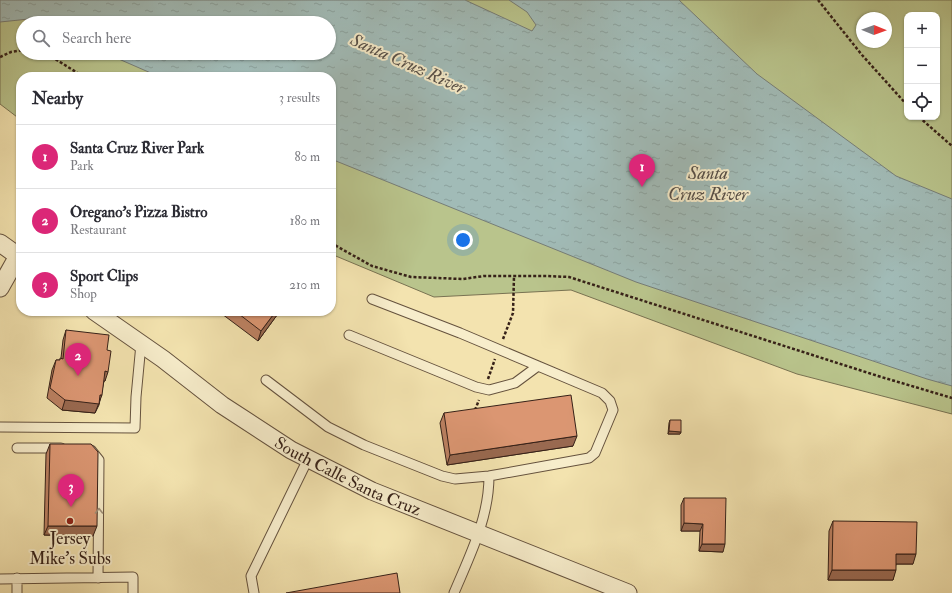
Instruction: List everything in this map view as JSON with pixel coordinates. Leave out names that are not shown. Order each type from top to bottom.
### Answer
[{"type":"street","points":[[0,243],[16,255]]},
{"type":"street","points":[[0,288],[16,262]]},
{"type":"street","name":"South Calle Santa Cruz","points":[[101,316],[163,359],[222,405],[291,450],[308,459],[372,492],[628,593]]},
{"type":"lane","points":[[266,380],[328,427],[364,445],[442,476],[455,479],[489,476],[589,458],[595,454],[613,410],[610,401],[602,393],[460,333],[372,299]]},
{"type":"lane","points":[[349,335],[476,388],[489,390],[514,382],[538,366]]},
{"type":"lane","points":[[0,427],[135,428],[136,397],[141,344]]},
{"type":"lane","points":[[17,448],[68,448]]},
{"type":"lane","points":[[83,449],[90,449],[99,460],[98,578]]},
{"type":"lane","points":[[254,593],[251,576],[308,459]]},
{"type":"lane","points":[[454,593],[479,534],[487,504],[489,476]]},
{"type":"lane","points":[[0,579],[133,577],[133,593]]},
{"type":"lane","points":[[17,578],[17,593]]},
{"type":"path","points":[[818,0],[862,55],[904,102]]},
{"type":"path","points":[[0,57],[16,51]]},
{"type":"path","points":[[57,60],[76,72]]},
{"type":"path","points":[[922,120],[952,146]]},
{"type":"path","points":[[336,246],[372,266],[411,277],[463,279],[484,276],[569,277],[856,369],[952,398]]},
{"type":"green space","name":"Santa Cruz River","points":[[0,0],[952,0],[952,414],[797,374],[571,290],[434,297],[336,256],[336,72],[16,72],[16,116],[0,104]]},
{"type":"water","name":"Santa Cruz River","points":[[0,0],[465,0],[532,31],[536,25],[527,12],[509,0],[679,0],[757,74],[896,176],[952,199],[952,386],[636,282],[336,161],[336,72],[149,72],[121,60],[336,60],[336,16],[16,16],[16,20],[0,22]]},
{"type":"building","points":[[242,316],[272,316],[261,331]]},
{"type":"building","points":[[66,330],[109,335],[107,350],[111,351],[108,372],[105,371],[102,395],[100,395],[99,404],[65,400],[50,388],[56,360],[60,360],[60,358],[63,359]]},
{"type":"building","points":[[571,395],[577,436],[450,455],[444,413]]},
{"type":"building","points":[[670,420],[681,420],[681,432],[669,431]]},
{"type":"building","points":[[50,444],[91,444],[98,452],[97,526],[48,526]]},
{"type":"building","points":[[684,498],[726,498],[725,544],[702,544],[703,524],[684,523]]},
{"type":"building","points":[[833,521],[917,522],[916,554],[896,554],[896,570],[832,570]]},
{"type":"building","points":[[397,573],[400,593],[286,593]]},
{"type":"place","name":"Santa Cruz River Park","points":[[642,187]]},
{"type":"place","name":"Oregano's Pizza Bistro","points":[[78,376]]},
{"type":"place","name":"Sport Clips","points":[[71,507]]},
{"type":"place","name":"Jersey Mike's Subs","points":[[70,521]]}]
